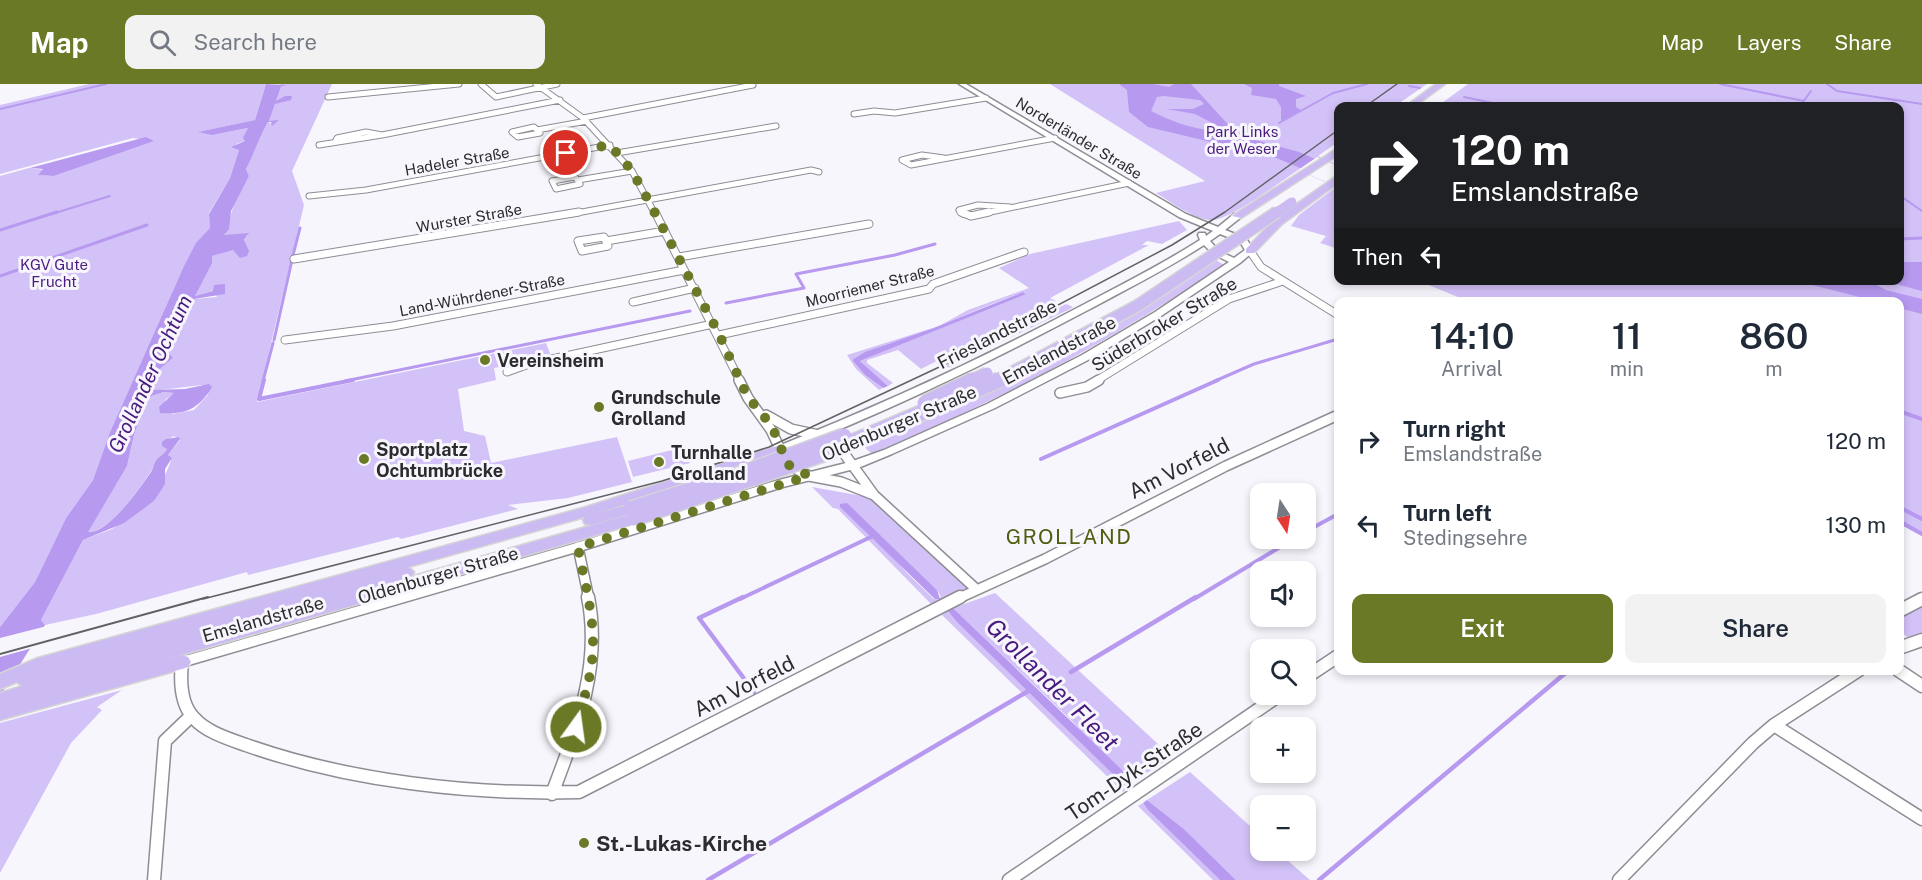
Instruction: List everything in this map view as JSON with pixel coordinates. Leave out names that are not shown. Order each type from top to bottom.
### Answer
[{"type":"highway","points":[[1416,102],[1441,84]]},
{"type":"highway","points":[[1429,102],[1454,84]]},
{"type":"highway","points":[[1250,250],[1321,178],[1333,162]]},
{"type":"highway","name":"Oldenburger Straße","points":[[5,691],[633,514],[817,458],[974,392],[1136,306],[1321,178],[1333,162]]},
{"type":"highway","points":[[1237,216],[1321,178]]},
{"type":"highway","points":[[5,691],[121,641],[591,510],[780,449]]},
{"type":"highway","points":[[5,691],[182,662]]},
{"type":"street","points":[[328,97],[459,84]]},
{"type":"street","points":[[481,84],[496,97],[557,84]]},
{"type":"street","name":"Norderländer Straße","points":[[962,84],[1182,215],[1198,227],[1214,253],[1237,261]]},
{"type":"street","points":[[537,130],[753,85]]},
{"type":"street","points":[[539,86],[585,119],[632,171],[719,334],[748,398],[762,413],[776,435],[787,464],[809,476],[834,480],[874,495]]},
{"type":"street","points":[[895,113],[874,111],[854,115],[861,119],[986,98]]},
{"type":"street","points":[[319,145],[335,142],[337,138],[350,135],[374,132],[382,135],[560,100]]},
{"type":"street","points":[[617,153],[776,126]]},
{"type":"street","points":[[944,158],[922,155],[902,160],[911,165],[1055,138]]},
{"type":"street","name":"Hadeler Straße","points":[[309,196],[366,190],[610,145]]},
{"type":"street","points":[[578,180],[632,171]]},
{"type":"street","name":"Wurster Straße","points":[[294,259],[382,248],[811,171],[819,172]]},
{"type":"street","points":[[1010,207],[978,205],[959,210],[964,215],[972,216],[1129,183]]},
{"type":"street","name":"Norderländer Straße","points":[[1182,215],[1243,240],[1250,250]]},
{"type":"street","points":[[1205,224],[1224,222],[1237,216]]},
{"type":"street","name":"Frieslandstraße","points":[[780,449],[947,378],[1047,330],[1220,231],[1237,216]]},
{"type":"street","points":[[679,257],[869,224]]},
{"type":"street","points":[[606,241],[665,231]]},
{"type":"street","points":[[1250,250],[1253,258],[1261,267]]},
{"type":"street","name":"Emslandstraße","points":[[182,662],[578,547],[809,476],[854,465],[990,406],[1086,357],[1125,335],[1250,250]]},
{"type":"street","name":"Moorriemer Straße","points":[[719,334],[929,289],[933,284],[1024,252]]},
{"type":"street","points":[[1237,261],[1261,267],[1334,312]]},
{"type":"street","name":"Land-Wührdener-Straße","points":[[285,340],[393,326],[684,270]]},
{"type":"street","name":"Süderbroker Straße","points":[[1060,393],[1087,387],[1229,298],[1283,280]]},
{"type":"street","points":[[633,302],[695,288]]},
{"type":"street","points":[[507,372],[529,364],[713,324]]},
{"type":"street","points":[[762,413],[791,429],[819,434],[842,447],[874,495],[976,589]]},
{"type":"street","name":"Am Vorfeld","points":[[191,716],[214,733],[236,742],[311,764],[509,793],[579,792],[976,589],[1045,560],[1226,466],[1334,418]]},
{"type":"street","points":[[552,794],[576,727],[591,668],[593,633],[585,575],[578,547]]},
{"type":"street","points":[[1904,608],[1922,598]]},
{"type":"street","points":[[1904,642],[1922,640]]},
{"type":"street","points":[[1316,671],[1334,660]]},
{"type":"street","points":[[154,880],[156,830],[165,741],[191,716],[181,689],[182,662]]},
{"type":"street","points":[[1904,674],[1922,686]]},
{"type":"street","points":[[1619,880],[1731,764],[1774,725],[1851,675]]},
{"type":"street","name":"Tom-Dyk-Straße","points":[[1009,880],[1265,705]]},
{"type":"street","points":[[1774,725],[1922,819]]},
{"type":"green space","name":"KGV Gute Frucht","points":[[89,84],[266,84],[255,120],[199,132],[216,134],[249,128],[245,141],[236,144],[239,150],[230,178],[209,213],[210,228],[183,268],[110,432],[93,480],[66,518],[35,582],[0,627],[0,176],[32,168],[43,170],[39,175],[54,176],[153,141],[133,138],[0,174],[0,105]]},
{"type":"green space","points":[[279,84],[332,84],[292,171],[304,205],[257,402],[546,343],[551,356],[494,368],[496,380],[458,389],[464,431],[485,436],[491,463],[617,437],[632,482],[568,498],[508,505],[518,509],[248,575],[247,572],[96,614],[45,625],[41,620],[83,540],[112,529],[154,501],[171,461],[168,455],[180,440],[174,436],[163,442],[167,449],[156,460],[146,479],[123,509],[104,526],[87,532],[127,466],[134,435],[148,397],[164,392],[175,393],[165,400],[172,414],[194,410],[208,395],[202,385],[152,391],[161,368],[173,358],[169,353],[170,338],[180,327],[194,299],[217,297],[213,291],[195,296],[212,256],[221,253],[210,253],[222,237],[230,237],[231,249],[224,251],[238,248],[248,235],[224,236],[237,195],[249,176],[246,169],[268,122],[272,124],[274,121],[269,121],[281,87],[284,86]]},
{"type":"green space","name":"Park Links der Weser","points":[[1050,84],[1427,84],[1401,102],[1334,102],[1334,145],[1318,156],[1334,163],[1334,186],[1298,170],[1233,213],[1214,220],[1200,218],[1156,193],[1205,181]]},
{"type":"green space","points":[[1468,84],[1922,84],[1922,536],[1904,527],[1904,297],[1458,297],[1429,285],[1904,285],[1904,102],[1443,102]]},
{"type":"green space","name":"Park Links der Weser","points":[[1334,189],[1334,248],[1320,243],[1326,236],[1291,226],[1299,215]]},
{"type":"green space","points":[[1179,221],[1187,230],[1162,244],[1147,241],[1142,245],[1149,245],[1050,298],[1056,301],[921,369],[898,350],[867,360],[867,363],[893,383],[888,386],[860,361],[1026,293],[1011,296],[940,325],[968,310],[1029,288],[999,268],[1030,254]]},
{"type":"green space","points":[[1216,260],[1224,265],[1182,293],[1097,344],[1009,391],[872,454],[862,445],[999,384],[1089,339],[1175,289]]},
{"type":"green space","points":[[1066,304],[1073,307],[947,368],[945,366]]},
{"type":"green space","points":[[937,327],[871,350],[852,360],[865,375],[883,388],[879,390],[856,369],[847,355]]},
{"type":"green space","name":"Turnhalle Grolland","points":[[684,447],[690,463],[633,477],[628,461]]},
{"type":"green space","points":[[812,487],[868,497],[967,588],[932,605],[838,509],[833,508]],"holes":[[[846,503],[937,590],[941,597],[934,599],[907,573]]]},
{"type":"green space","points":[[995,593],[1172,757],[1131,783],[1070,719],[953,608]]},
{"type":"green space","points":[[1922,604],[1922,637],[1907,637],[1904,634],[1904,613]]},
{"type":"green space","points":[[948,611],[1127,788],[1123,792],[942,615]]},
{"type":"green space","points":[[122,690],[97,707],[102,710],[71,743],[0,873],[0,723]]},
{"type":"green space","points":[[1190,772],[1250,826],[1250,861],[1288,861],[1310,880],[1236,880],[1184,829],[1147,800]]},
{"type":"green space","points":[[1143,803],[1220,880],[1213,880],[1138,806]]},
{"type":"water","name":"Grollander Ochtum","points":[[266,84],[286,85],[281,87],[276,101],[285,96],[292,96],[291,100],[275,104],[269,121],[279,120],[272,126],[271,122],[268,122],[262,133],[246,169],[249,176],[231,211],[229,229],[224,235],[249,233],[244,240],[249,251],[247,256],[240,258],[233,250],[212,256],[212,263],[195,296],[213,291],[214,285],[225,284],[225,294],[194,299],[180,327],[170,338],[169,353],[173,358],[161,368],[153,390],[185,389],[209,384],[212,387],[202,401],[190,409],[177,413],[160,413],[159,407],[174,393],[164,392],[148,397],[134,435],[127,466],[88,532],[105,526],[123,509],[151,472],[156,460],[167,449],[162,446],[162,442],[179,437],[180,439],[168,455],[172,458],[165,469],[165,484],[154,501],[124,523],[83,540],[41,620],[45,625],[0,696],[0,627],[35,582],[66,518],[93,480],[110,432],[183,268],[196,243],[210,228],[209,214],[230,178],[239,150],[231,147],[245,141],[243,138],[248,128],[212,135],[198,132],[255,120]]},
{"type":"water","points":[[1119,84],[1153,84],[1169,87],[1174,84],[1191,84],[1235,132],[1241,136],[1299,152],[1334,167],[1334,182],[1274,157],[1148,127],[1129,112],[1127,90]],"holes":[[[1164,96],[1200,100],[1204,104],[1193,109],[1167,109],[1195,114],[1224,129],[1196,128],[1177,123],[1151,111],[1157,97]]]},
{"type":"water","points":[[1244,84],[1279,84],[1279,86],[1306,96],[1296,99],[1296,107],[1301,110],[1281,121],[1281,107],[1276,99],[1251,95],[1252,88]]},
{"type":"water","points":[[146,137],[154,141],[54,176],[38,175],[43,169],[32,168],[0,176]]},
{"type":"water","points":[[1904,262],[1922,262],[1922,291],[1900,285],[1904,285]]},
{"type":"water","points":[[1813,285],[1877,285],[1886,290],[1922,299],[1922,314],[1904,309],[1904,297],[1859,297]]},
{"type":"water","points":[[1023,292],[1026,294],[860,361],[888,386],[883,388],[865,375],[852,360],[865,352],[931,329]]},
{"type":"water","points":[[847,503],[937,590],[940,599],[935,599],[840,507],[840,504]]},
{"type":"water","points":[[953,608],[1121,769],[1131,783],[1127,788],[958,623],[948,611]]},
{"type":"water","points":[[1147,800],[1184,829],[1236,880],[1220,880],[1148,810],[1143,803]]},
{"type":"pier","points":[[1317,157],[1334,164],[1334,185],[1298,170]]},
{"type":"pier","points":[[47,626],[36,647],[0,657],[0,638]]},
{"type":"waterway","points":[[0,109],[106,84]]},
{"type":"waterway","points":[[1279,123],[1333,93],[1367,84]]},
{"type":"waterway","points":[[1720,84],[1804,101]]},
{"type":"waterway","points":[[1827,84],[1837,91],[1922,104]]},
{"type":"waterway","points":[[1409,86],[1420,88]]},
{"type":"waterway","points":[[1804,101],[1811,91]]},
{"type":"waterway","points":[[1464,97],[1488,102]]},
{"type":"waterway","points":[[52,214],[110,196]]},
{"type":"waterway","points":[[1904,198],[1922,211]]},
{"type":"waterway","points":[[0,230],[57,212]]},
{"type":"waterway","points":[[0,276],[147,225]]},
{"type":"waterway","points":[[292,259],[300,228]]},
{"type":"waterway","points":[[1904,239],[1922,238]]},
{"type":"waterway","points":[[726,303],[804,288],[796,274],[895,255],[935,244]]},
{"type":"waterway","points":[[274,340],[292,260]]},
{"type":"waterway","points":[[345,381],[690,311]]},
{"type":"waterway","points":[[1215,381],[1254,364],[1334,340]]},
{"type":"waterway","points":[[263,381],[273,343]]},
{"type":"waterway","points":[[264,380],[259,399],[353,380]]},
{"type":"waterway","points":[[1041,459],[1218,380]]},
{"type":"waterway","points":[[1904,413],[1922,419]]},
{"type":"waterway","points":[[1904,510],[1922,519]]},
{"type":"waterway","points":[[1316,526],[1334,516]]},
{"type":"waterway","points":[[1904,524],[1922,534]]},
{"type":"waterway","points":[[740,599],[873,536]]},
{"type":"waterway","points":[[1194,599],[1277,549]]},
{"type":"waterway","points":[[743,597],[699,618],[754,692]]},
{"type":"waterway","name":"Grollander Fleet","points":[[1071,672],[1196,597]]},
{"type":"waterway","points":[[1319,880],[1563,675]]},
{"type":"waterway","name":"Grollander Fleet","points":[[708,880],[1030,690]]},
{"type":"tram line","points":[[1372,102],[1397,84]]},
{"type":"tram line","points":[[203,599],[662,481],[769,447],[950,362],[1172,245],[1225,212],[1334,133]]},
{"type":"tram line","points":[[0,654],[208,597]]},
{"type":"place","name":"Vereinsheim","points":[[485,360]]},
{"type":"place","name":"Grundschule Grolland","points":[[599,407]]},
{"type":"place","name":"Sportplatz Ochtumbrücke","points":[[364,459]]},
{"type":"place","name":"Turnhalle Grolland","points":[[659,462]]},
{"type":"place","name":"St.-Lukas-Kirche","points":[[584,843]]},
{"type":"district","name":"GROLLAND","points":[[1069,536]]},
{"type":"route","points":[[566,153],[610,145],[632,171],[719,334],[748,398],[771,426],[787,464],[809,476],[578,547],[585,575],[593,633],[591,668],[576,727]]}]
